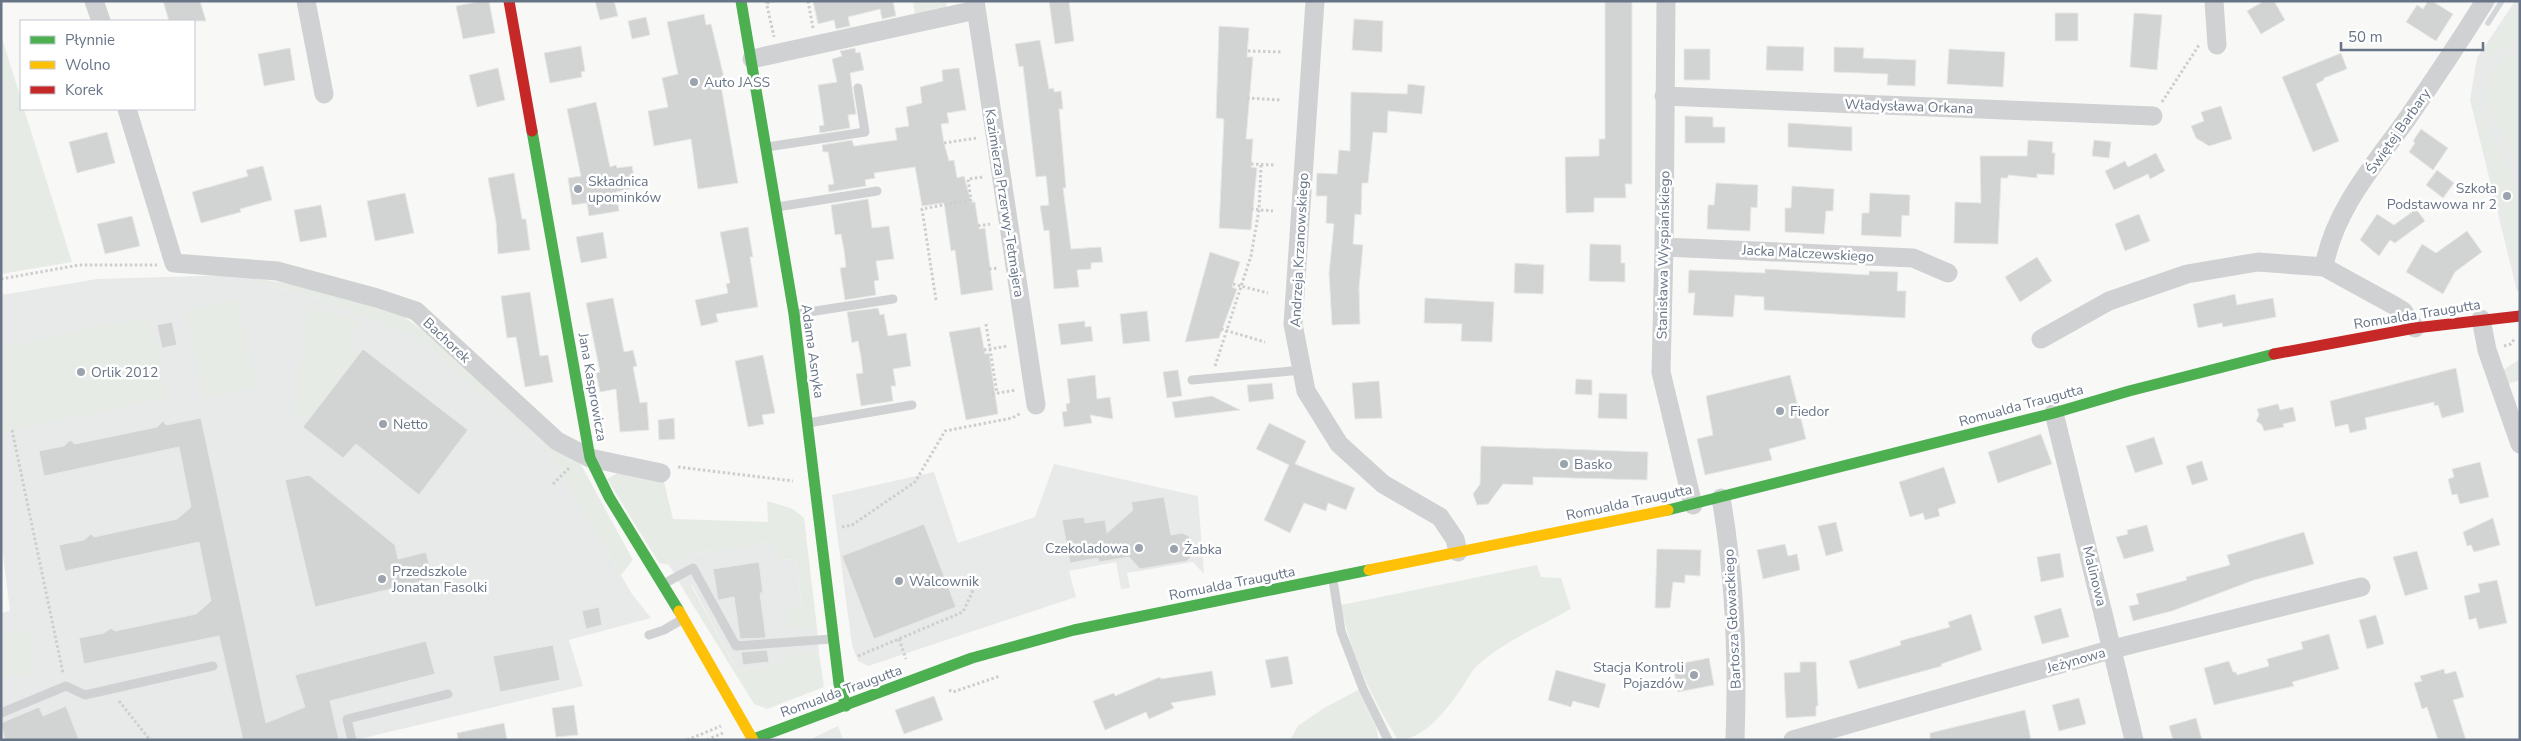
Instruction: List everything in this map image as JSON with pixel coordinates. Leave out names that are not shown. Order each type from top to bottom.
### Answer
[{"type":"street","points":[[94,1],[100,20]]},
{"type":"street","points":[[306,1],[324,94]]},
{"type":"street","name":"Jana Kasprowicza","points":[[509,1],[590,458],[609,497],[663,584],[752,740]]},
{"type":"street","name":"Adama Asnyka","points":[[742,1],[757,58],[767,147],[794,314],[839,684],[846,706]]},
{"type":"street","name":"Andrzeja Krzanowskiego","points":[[1316,1],[1293,324],[1306,391],[1339,444],[1383,484],[1440,517],[1451,533],[1458,552]]},
{"type":"street","name":"Stanisława Wyspiańskiego","points":[[1666,1],[1664,247],[1660,372],[1693,505]]},
{"type":"street","name":"Świętej Barbary","points":[[2324,268],[2328,244],[2346,205],[2444,66],[2485,1]]},
{"type":"street","points":[[757,58],[976,6]]},
{"type":"street","name":"Kazimierza Przerwy-Tetmajera","points":[[976,6],[1034,396]]},
{"type":"street","points":[[2215,10],[2217,44]]},
{"type":"street","name":"Władysława Orkana","points":[[1664,96],[2153,116]]},
{"type":"street","points":[[127,110],[174,263]]},
{"type":"street","name":"Jacka Malczewskiego","points":[[1664,247],[1913,258],[1948,273]]},
{"type":"street","points":[[2041,339],[2109,301],[2187,274],[2258,262],[2324,268],[2403,311],[2415,328]]},
{"type":"street","name":"Bachorek","points":[[174,263],[277,271],[377,298],[416,311],[557,441],[590,458],[652,471]]},
{"type":"street","name":"Romualda Traugutta","points":[[752,740],[972,658],[1074,630],[1693,505],[2292,350],[2415,328],[2520,316]]},
{"type":"street","points":[[2481,319],[2487,350],[2520,444]]},
{"type":"street","name":"Malinowa","points":[[2054,413],[2134,740]]},
{"type":"street","name":"Bartosza Głowackiego","points":[[1721,498],[1727,533],[1738,663],[1735,740]]},
{"type":"street","name":"Jeżynowa","points":[[1793,740],[2113,649],[2361,587]]},
{"type":"lane","points":[[767,147],[865,132],[858,88]]},
{"type":"lane","points":[[777,207],[877,191]]},
{"type":"lane","points":[[794,314],[893,298]]},
{"type":"lane","points":[[1192,380],[1302,370]]},
{"type":"lane","points":[[808,423],[912,405]]},
{"type":"lane","points":[[663,584],[694,568],[736,646],[835,639]]},
{"type":"lane","points":[[1333,578],[1341,631],[1364,690],[1388,740]]},
{"type":"lane","points":[[649,635],[664,630],[683,618]]},
{"type":"lane","points":[[1,713],[66,686],[85,695],[213,666]]},
{"type":"lane","points":[[352,740],[347,719],[448,694]]},
{"type":"path","points":[[757,58],[762,48],[776,45],[766,2],[774,1]]},
{"type":"path","points":[[808,1],[817,45]]},
{"type":"path","points":[[2153,116],[2215,10]]},
{"type":"path","points":[[1248,51],[1283,52]]},
{"type":"path","points":[[1247,98],[1280,100]]},
{"type":"path","points":[[944,143],[995,135]]},
{"type":"path","points":[[1252,164],[1276,165]]},
{"type":"path","points":[[1211,378],[1251,256],[1259,210],[1261,165]]},
{"type":"path","points":[[936,300],[922,209],[972,200],[968,179],[1001,174]]},
{"type":"path","points":[[1251,209],[1273,211]]},
{"type":"path","points":[[1,279],[79,265],[145,266],[174,263]]},
{"type":"path","points":[[1233,284],[1268,293]]},
{"type":"path","points":[[986,324],[994,394],[1034,396]]},
{"type":"path","points":[[1221,329],[1265,342]]},
{"type":"path","points":[[2487,350],[2510,344],[2520,332]]},
{"type":"path","points":[[984,350],[1026,343]]},
{"type":"path","points":[[838,528],[852,525],[915,482],[945,431],[1012,418],[1034,396]]},
{"type":"path","points":[[12,430],[66,686]]},
{"type":"path","points":[[652,471],[661,465],[794,481]]},
{"type":"path","points":[[869,652],[963,612],[974,588]]},
{"type":"path","points":[[900,638],[906,660]]},
{"type":"path","points":[[898,663],[915,657]]},
{"type":"path","points":[[946,689],[953,692],[1006,674]]},
{"type":"path","points":[[110,689],[150,740]]},
{"type":"path","points":[[686,740],[724,725]]},
{"type":"shaded area","points":[[913,1],[946,1],[947,8],[915,15]]},
{"type":"shaded area","name":"Szkoła Podstawowa nr 2","points":[[2515,1],[2520,1],[2520,291],[2517,291],[2470,100],[2477,58]]},
{"type":"shaded area","points":[[2520,1],[2520,41],[2510,43],[2486,60],[2480,59]]},
{"type":"shaded area","points":[[1,35],[20,96],[20,110],[24,110],[72,262],[1,274]]},
{"type":"shaded area","points":[[2520,52],[2520,169],[2486,97],[2489,76],[2501,60]]},
{"type":"shaded area","points":[[2475,97],[2520,194],[2520,286],[2473,102]]},
{"type":"shaded area","points":[[234,275],[321,299],[417,337],[548,450],[632,594],[651,618],[569,640],[583,686],[355,740],[1,740],[1,613],[10,611],[1,539],[1,295],[97,279]]},
{"type":"shaded area","points":[[234,275],[298,285],[394,310],[448,348],[578,459],[633,560],[621,575],[548,450],[417,337],[321,299]]},
{"type":"shaded area","points":[[238,300],[256,388],[204,399],[186,310]]},
{"type":"shaded area","points":[[310,304],[360,323],[349,342],[360,353],[308,421],[293,412]]},
{"type":"shaded area","name":"Orlik 2012","points":[[150,316],[167,398],[1,432],[1,347]]},
{"type":"shaded area","points":[[2520,359],[2520,380],[2508,384],[2503,370]]},
{"type":"shaded area","points":[[1054,464],[1198,496],[1204,574],[1193,562],[1127,573],[1130,588],[1121,589],[1116,562],[1069,571],[1076,597],[868,666],[858,661],[852,645],[832,495],[934,472],[958,543],[1035,517]]},
{"type":"shaded area","points":[[620,472],[664,482],[673,519],[768,522],[767,501],[793,509],[804,518],[817,628],[812,630],[789,629],[787,609],[802,607],[796,559],[782,560],[775,550],[766,543],[686,555],[669,565],[659,563],[607,479]]},
{"type":"shaded area","points":[[766,543],[775,550],[782,560],[796,559],[802,608],[812,630],[817,628],[819,654],[799,650],[772,667],[737,670],[692,585],[683,589],[669,565],[686,555]]},
{"type":"shaded area","points":[[1537,565],[1541,577],[1561,578],[1571,609],[1523,634],[1489,656],[1476,666],[1455,697],[1434,722],[1417,735],[1408,739],[1398,740],[1379,708],[1363,675],[1350,641],[1341,605]]},
{"type":"shaded area","points":[[691,585],[737,670],[772,667],[799,650],[819,654],[824,687],[767,709],[754,704],[683,589]]},
{"type":"shaded area","points":[[28,630],[32,675],[1,678],[1,633]]},
{"type":"shaded area","points":[[1358,690],[1376,727],[1379,740],[1290,740],[1298,726],[1324,708]]},
{"type":"shaded area","points":[[838,726],[843,740],[809,740]]},
{"type":"building","points":[[163,1],[200,1],[206,21],[195,20],[169,20]]},
{"type":"building","points":[[489,1],[495,33],[463,39],[456,6]]},
{"type":"building","points":[[595,1],[614,1],[618,16],[600,20]]},
{"type":"building","points":[[813,1],[893,1],[896,16],[882,19],[880,9],[848,17],[850,26],[836,29],[834,20],[818,24]]},
{"type":"building","points":[[1049,1],[1069,1],[1074,41],[1055,44]]},
{"type":"building","points":[[1605,1],[1632,1],[1632,184],[1625,184],[1626,198],[1594,198],[1594,212],[1566,213],[1565,157],[1599,156],[1599,139],[1605,139]]},
{"type":"building","points":[[2264,1],[2274,1],[2285,20],[2261,34],[2247,11]]},
{"type":"building","points":[[2428,1],[2432,1],[2453,14],[2436,41],[2406,22],[2417,5],[2423,9]]},
{"type":"building","points":[[2055,13],[2078,13],[2078,41],[2055,41]]},
{"type":"building","points":[[2134,13],[2162,15],[2157,70],[2130,67]]},
{"type":"building","points":[[704,14],[706,25],[711,24],[726,86],[721,86],[738,183],[698,189],[691,139],[654,146],[648,111],[668,107],[662,78],[678,74],[667,22]]},
{"type":"building","points":[[646,17],[650,35],[632,39],[628,21]]},
{"type":"building","points":[[1354,19],[1383,21],[1382,52],[1352,50]]},
{"type":"building","points":[[1219,26],[1249,28],[1247,57],[1253,57],[1246,139],[1253,139],[1251,167],[1257,168],[1251,230],[1219,228],[1224,119],[1216,118]]},
{"type":"building","points":[[1040,40],[1049,89],[1054,88],[1054,92],[1061,91],[1063,109],[1059,109],[1066,188],[1063,188],[1071,249],[1101,247],[1103,262],[1091,263],[1091,269],[1077,270],[1079,287],[1054,289],[1049,230],[1044,231],[1040,206],[1049,205],[1046,176],[1036,177],[1023,66],[1019,67],[1015,44]]},
{"type":"building","points":[[581,46],[585,71],[581,72],[582,77],[550,83],[544,53]]},
{"type":"building","points":[[1767,46],[1804,47],[1803,71],[1766,70]]},
{"type":"building","points":[[1834,47],[1864,48],[1863,58],[1916,60],[1915,86],[1887,85],[1888,74],[1834,72]]},
{"type":"building","points":[[290,48],[295,80],[264,86],[258,54]]},
{"type":"building","points":[[855,48],[856,53],[860,52],[864,70],[850,73],[856,114],[848,115],[850,128],[820,133],[819,126],[824,125],[818,85],[837,82],[832,59],[842,56],[840,51]]},
{"type":"building","points":[[1684,49],[1710,49],[1710,80],[1684,80]]},
{"type":"building","points":[[1949,49],[2005,52],[2003,87],[1947,84]]},
{"type":"building","points":[[2341,53],[2347,69],[2324,78],[2324,80],[2316,84],[2339,141],[2313,152],[2282,77]]},
{"type":"building","points":[[498,68],[505,100],[477,107],[469,75]]},
{"type":"building","points":[[959,68],[966,110],[947,113],[949,123],[941,124],[949,161],[954,160],[957,178],[964,176],[971,202],[975,202],[979,229],[985,228],[993,290],[961,295],[955,250],[951,251],[944,203],[922,206],[915,167],[874,173],[875,178],[865,180],[866,186],[829,192],[828,185],[834,184],[828,152],[823,152],[822,145],[852,140],[854,146],[897,140],[895,128],[909,126],[906,107],[922,103],[920,87],[943,81],[942,70]]},
{"type":"building","points":[[1408,84],[1425,86],[1422,114],[1388,111],[1387,133],[1373,132],[1368,183],[1362,183],[1361,215],[1355,214],[1353,244],[1363,245],[1359,288],[1360,324],[1332,325],[1329,273],[1334,224],[1326,223],[1327,196],[1316,196],[1317,173],[1337,174],[1339,150],[1350,151],[1351,92],[1407,94]]},
{"type":"building","points":[[596,102],[610,167],[616,165],[617,168],[632,166],[636,188],[616,192],[619,211],[589,216],[587,203],[572,205],[568,178],[581,176],[567,109]]},
{"type":"building","points":[[2221,106],[2232,139],[2209,146],[2196,138],[2191,126],[2204,121],[2201,112]]},
{"type":"building","points":[[1685,116],[1713,117],[1713,127],[1725,127],[1725,143],[1685,143]]},
{"type":"building","points":[[1788,123],[1852,127],[1852,151],[1788,147]]},
{"type":"building","points":[[2421,129],[2448,148],[2433,170],[2409,152],[2415,143],[2413,141]]},
{"type":"building","points":[[107,132],[115,163],[77,173],[69,142]]},
{"type":"building","points":[[2028,140],[2053,142],[2052,153],[2055,153],[2054,175],[2037,174],[2037,178],[2008,175],[2008,178],[2001,178],[1998,244],[1954,243],[1955,202],[1981,203],[1980,156],[2027,156]]},
{"type":"building","points":[[2094,140],[2111,142],[2109,158],[2092,156]]},
{"type":"building","points":[[2156,153],[2165,171],[2150,179],[2148,174],[2114,190],[2105,171],[2125,161],[2128,167]]},
{"type":"building","points":[[263,166],[272,200],[240,209],[241,212],[201,223],[192,192],[248,176],[246,170]]},
{"type":"building","points":[[2437,170],[2454,183],[2443,198],[2426,185]]},
{"type":"building","points":[[514,173],[522,219],[526,219],[530,250],[498,254],[496,222],[488,178]]},
{"type":"building","points":[[1716,183],[1758,185],[1757,208],[1751,207],[1750,231],[1707,229],[1708,205],[1714,205]]},
{"type":"building","points":[[1792,186],[1834,189],[1833,211],[1826,211],[1824,234],[1785,232],[1785,208],[1791,208]]},
{"type":"building","points":[[405,193],[414,233],[375,241],[367,201]]},
{"type":"building","points":[[1870,193],[1910,195],[1909,216],[1902,215],[1901,237],[1861,235],[1862,213],[1869,213]]},
{"type":"building","points":[[868,199],[872,228],[889,226],[894,259],[876,261],[879,280],[874,281],[876,295],[845,300],[840,268],[846,267],[844,250],[841,234],[835,235],[831,205]]},
{"type":"building","points":[[321,205],[327,237],[300,242],[294,210]]},
{"type":"building","points":[[2416,209],[2425,221],[2395,243],[2390,240],[2379,256],[2360,240],[2377,214],[2394,225]]},
{"type":"building","points":[[2139,214],[2150,241],[2125,251],[2115,224]]},
{"type":"building","points":[[132,216],[140,246],[105,254],[97,224]]},
{"type":"building","points":[[748,227],[753,257],[750,257],[758,307],[716,314],[718,322],[701,326],[695,300],[728,293],[726,284],[730,283],[720,232]]},
{"type":"building","points":[[2467,231],[2482,252],[2455,272],[2443,294],[2406,272],[2422,244],[2436,253]]},
{"type":"building","points":[[603,232],[607,258],[581,263],[576,237]]},
{"type":"building","points":[[1590,244],[1621,245],[1621,263],[1625,263],[1625,282],[1589,281]]},
{"type":"building","points":[[1210,252],[1240,262],[1232,287],[1237,289],[1219,338],[1185,342]]},
{"type":"building","points":[[2037,257],[2052,281],[2020,302],[2005,277]]},
{"type":"building","points":[[1515,263],[1544,265],[1543,294],[1514,293]]},
{"type":"building","points":[[1765,269],[1869,275],[1869,271],[1898,272],[1897,291],[1906,291],[1905,318],[1764,310],[1764,297],[1735,295],[1733,317],[1693,315],[1695,293],[1688,293],[1689,270],[1765,273]]},
{"type":"building","points":[[530,292],[540,356],[548,355],[553,382],[525,387],[516,337],[507,338],[501,296]]},
{"type":"building","points":[[2235,294],[2237,305],[2273,298],[2276,317],[2223,327],[2222,323],[2198,328],[2193,304]]},
{"type":"building","points":[[613,298],[624,352],[633,350],[637,366],[633,367],[640,403],[647,402],[649,430],[620,432],[616,389],[600,392],[596,373],[600,372],[586,303]]},
{"type":"building","points":[[1425,298],[1494,302],[1492,342],[1461,341],[1462,324],[1424,323]]},
{"type":"building","points":[[878,308],[880,315],[884,314],[888,336],[906,333],[911,366],[893,369],[896,386],[891,386],[893,401],[861,406],[856,374],[863,373],[861,357],[858,341],[852,343],[847,312]]},
{"type":"building","points":[[1147,311],[1150,341],[1123,344],[1120,314]]},
{"type":"building","points":[[1085,321],[1085,327],[1091,326],[1093,341],[1061,345],[1058,324]]},
{"type":"building","points":[[172,322],[177,345],[162,348],[157,325]]},
{"type":"building","points":[[980,327],[985,354],[989,353],[998,414],[966,420],[949,332]]},
{"type":"building","name":"Netto","points":[[363,349],[468,430],[419,495],[356,444],[343,458],[303,427]]},
{"type":"building","points":[[763,355],[775,413],[762,415],[764,424],[748,427],[735,361]]},
{"type":"building","points":[[2456,368],[2464,412],[2442,418],[2438,405],[2434,406],[2434,402],[2365,418],[2367,429],[2350,433],[2348,424],[2335,427],[2330,401]]},
{"type":"building","points":[[1178,370],[1182,396],[1167,398],[1163,372]]},
{"type":"building","points":[[1095,375],[1097,399],[1110,397],[1113,419],[1090,415],[1092,423],[1064,427],[1062,412],[1067,411],[1066,404],[1070,403],[1067,379]]},
{"type":"building","points":[[1790,375],[1806,439],[1769,449],[1772,460],[1705,475],[1697,439],[1713,435],[1706,396]]},
{"type":"building","points":[[1576,379],[1592,380],[1592,395],[1575,394]]},
{"type":"building","points":[[1379,381],[1382,418],[1355,419],[1352,383]]},
{"type":"building","points":[[1272,383],[1274,399],[1249,402],[1247,385]]},
{"type":"building","points":[[1599,393],[1627,394],[1627,419],[1598,418]]},
{"type":"building","points":[[1212,396],[1240,410],[1175,418],[1172,402]]},
{"type":"building","points":[[2278,404],[2280,410],[2293,407],[2296,421],[2283,424],[2284,427],[2264,431],[2262,425],[2256,421],[2259,415],[2257,409]]},
{"type":"building","points":[[201,418],[266,723],[305,707],[295,675],[426,641],[435,674],[330,701],[339,740],[243,740],[219,636],[84,664],[79,638],[104,633],[111,628],[115,631],[196,614],[211,601],[199,542],[65,571],[59,545],[84,540],[91,534],[94,537],[177,519],[191,507],[179,447],[44,476],[39,451],[64,446],[70,440],[75,444],[157,427],[163,421],[166,425]]},
{"type":"building","points":[[674,418],[675,439],[659,440],[658,420]]},
{"type":"building","points":[[1269,423],[1306,441],[1295,464],[1355,488],[1346,510],[1328,503],[1326,511],[1304,503],[1290,533],[1264,520],[1289,465],[1256,449]]},
{"type":"building","points":[[2041,434],[2052,464],[1998,483],[1988,452]]},
{"type":"building","points":[[2154,437],[2163,464],[2135,473],[2126,446]]},
{"type":"building","name":"Basko","points":[[1481,446],[1648,452],[1647,480],[1533,477],[1533,485],[1503,484],[1488,504],[1477,505],[1473,494],[1480,484]]},
{"type":"building","points":[[2202,461],[2208,480],[2192,485],[2186,466]]},
{"type":"building","points":[[2480,462],[2489,497],[2460,504],[2457,494],[2452,495],[2448,479],[2454,477],[2452,469]]},
{"type":"building","points":[[1944,467],[1956,503],[1938,509],[1940,516],[1925,520],[1923,513],[1910,517],[1899,482]]},
{"type":"building","points":[[309,475],[395,545],[398,559],[426,552],[433,579],[315,607],[285,480]]},
{"type":"building","points":[[1164,497],[1171,535],[1182,533],[1189,536],[1193,555],[1187,561],[1140,569],[1129,557],[1099,562],[1098,558],[1070,563],[1062,520],[1084,517],[1085,523],[1105,520],[1107,533],[1133,510],[1131,502]]},
{"type":"building","points":[[2493,518],[2500,545],[2474,552],[2471,545],[2467,546],[2463,532]]},
{"type":"building","points":[[1836,522],[1843,551],[1826,556],[1818,526]]},
{"type":"building","name":"Walcownik","points":[[924,524],[956,607],[874,639],[842,556]]},
{"type":"building","points":[[2147,525],[2154,551],[2124,559],[2116,537],[2128,534],[2127,530]]},
{"type":"building","points":[[2304,532],[2314,564],[2254,580],[2172,611],[2133,621],[2129,606],[2139,604],[2136,594],[2187,580],[2186,577],[2230,565],[2227,555]]},
{"type":"building","points":[[1785,544],[1788,556],[1797,554],[1800,570],[1763,579],[1757,550]]},
{"type":"building","points":[[1657,549],[1701,550],[1700,576],[1685,575],[1685,583],[1673,582],[1670,608],[1655,608]]},
{"type":"building","points":[[2417,551],[2428,589],[2405,596],[2393,557]]},
{"type":"building","points":[[2060,553],[2064,577],[2041,582],[2037,557]]},
{"type":"building","points":[[759,562],[763,593],[760,593],[766,638],[740,639],[734,597],[718,600],[713,569]]},
{"type":"building","points":[[2497,580],[2507,623],[2479,629],[2476,618],[2469,620],[2464,596],[2480,592],[2478,584]]},
{"type":"building","points":[[599,607],[602,625],[586,629],[582,611]]},
{"type":"building","points":[[2061,608],[2069,637],[2042,644],[2034,616]]},
{"type":"building","points":[[1971,614],[1982,650],[1941,664],[1942,666],[1858,689],[1849,661],[1901,645],[1900,641],[1950,627],[1948,622]]},
{"type":"building","points":[[2376,615],[2384,644],[2367,649],[2359,620]]},
{"type":"building","points":[[2329,634],[2339,669],[2292,682],[2294,686],[2214,705],[2204,668],[2229,661],[2233,672],[2236,672],[2237,675],[2269,666],[2267,659],[2303,649],[2301,642]]},
{"type":"building","points":[[553,645],[560,680],[500,692],[493,656]]},
{"type":"building","points":[[767,650],[769,662],[743,665],[741,652]]},
{"type":"building","points":[[1288,656],[1293,684],[1271,688],[1265,660]]},
{"type":"building","name":"Stacja Kontroli Pojazdów","points":[[1709,658],[1714,685],[1678,692],[1673,665]]},
{"type":"building","points":[[1800,662],[1816,662],[1818,706],[1816,706],[1816,716],[1786,718],[1784,673],[1800,672]]},
{"type":"building","points":[[2444,669],[2445,674],[2456,671],[2464,697],[2453,700],[2466,740],[2438,740],[2427,707],[2422,709],[2414,683],[2422,681],[2420,676]]},
{"type":"building","points":[[1556,670],[1606,684],[1599,708],[1573,701],[1571,707],[1548,700]]},
{"type":"building","points":[[1212,671],[1216,695],[1171,703],[1174,708],[1149,719],[1146,712],[1105,730],[1093,701],[1114,693],[1115,696],[1160,677],[1161,679]]},
{"type":"building","points":[[934,696],[943,720],[904,734],[895,710]]},
{"type":"building","points":[[2079,698],[2086,724],[2059,731],[2052,705]]},
{"type":"building","points":[[574,705],[578,735],[556,737],[552,708]]},
{"type":"building","points":[[66,706],[79,740],[5,740],[1,723],[39,707],[43,716]]},
{"type":"building","points":[[2025,710],[2031,740],[1930,740],[1930,733]]},
{"type":"building","points":[[2196,718],[2202,740],[2173,740],[2169,726]]},
{"type":"building","points":[[504,723],[507,740],[458,740],[457,733]]},
{"type":"waterway","points":[[2488,23],[2502,1]]},
{"type":"traffic: fast","points":[[741,1],[794,314],[839,684],[846,706]]},
{"type":"traffic: fast","points":[[532,131],[590,458],[609,497],[679,611]]},
{"type":"traffic: fast","points":[[1668,510],[2054,413],[2129,391],[2274,354]]},
{"type":"traffic: fast","points":[[751,740],[972,658],[1074,630],[1369,570]]},
{"type":"traffic: slow","points":[[1369,570],[1668,510]]},
{"type":"traffic: slow","points":[[679,611],[753,740]]},
{"type":"traffic: jam","points":[[509,1],[532,131]]},
{"type":"traffic: jam","points":[[2274,354],[2415,328],[2520,316]]},
{"type":"place","name":"Auto JASS","points":[[694,82]]},
{"type":"place","name":"Składnica upominków","points":[[578,189]]},
{"type":"place","name":"Szkoła Podstawowa nr 2","points":[[2507,196]]},
{"type":"place","name":"Orlik 2012","points":[[81,372]]},
{"type":"place","name":"Fiedor","points":[[1780,411]]},
{"type":"place","name":"Netto","points":[[383,424]]},
{"type":"place","name":"Basko","points":[[1564,464]]},
{"type":"place","name":"Czekoladowa","points":[[1139,548]]},
{"type":"place","name":"Żabka","points":[[1174,549]]},
{"type":"place","name":"Przedszkole Jonatan Fasolki","points":[[382,579]]},
{"type":"place","name":"Walcownik","points":[[899,581]]},
{"type":"place","name":"Stacja Kontroli Pojazdów","points":[[1694,675]]}]
